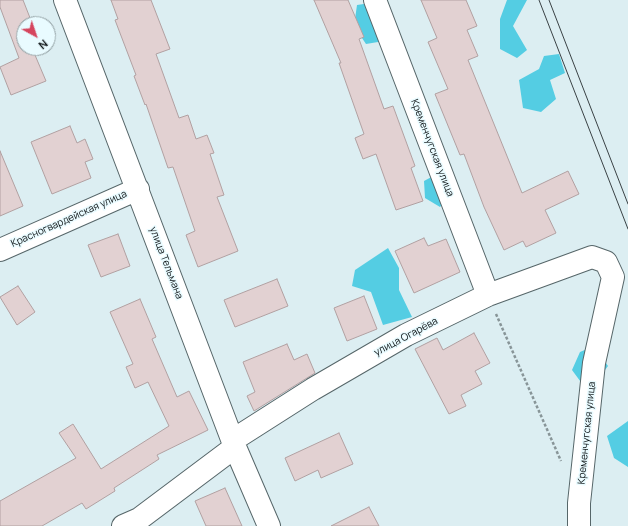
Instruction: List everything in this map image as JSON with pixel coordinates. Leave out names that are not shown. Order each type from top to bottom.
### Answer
[{"type":"street","name":"улица Тельмана","points":[[65,0],[234,444],[269,526]]},
{"type":"street","name":"Кременчугская улица","points":[[375,0],[488,295]]},
{"type":"street","name":"Красногвардейская улица","points":[[0,250],[138,189]]},
{"type":"street","name":"Кременчугская улица","points":[[579,526],[579,503],[594,363],[613,276],[606,262],[592,257]]},
{"type":"street","name":"улица Огарёва","points":[[123,526],[139,519],[234,444],[313,389],[399,339],[488,295],[592,257]]},
{"type":"path","points":[[488,295],[564,467]]},
{"type":"shaded area","points":[[507,0],[527,0],[513,26],[527,50],[517,58],[500,49],[500,19]]},
{"type":"shaded area","points":[[377,2],[386,24],[378,42],[366,44],[354,26],[357,5]]},
{"type":"shaded area","points":[[559,54],[565,73],[550,80],[556,99],[541,112],[523,108],[519,80],[539,69],[544,56]]},
{"type":"shaded area","points":[[437,174],[455,191],[440,207],[425,198],[424,181]]},
{"type":"shaded area","points":[[388,248],[399,268],[399,290],[412,317],[383,325],[371,292],[352,286],[355,270]]},
{"type":"shaded area","points":[[594,346],[608,366],[596,382],[583,385],[572,370],[580,352]]},
{"type":"shaded area","points":[[628,421],[628,467],[614,458],[607,436]]},
{"type":"building","points":[[0,0],[23,0],[29,16],[16,16],[16,50],[0,7]]},
{"type":"building","points":[[111,0],[151,0],[170,49],[156,54],[179,118],[188,115],[196,139],[207,135],[214,153],[210,154],[224,195],[217,197],[238,251],[198,267],[186,235],[195,231],[173,167],[168,168],[146,104],[145,105],[134,76],[136,75],[115,20],[118,19]]},
{"type":"building","points":[[314,0],[348,0],[364,37],[359,39],[384,109],[393,106],[415,166],[411,168],[423,201],[396,210],[376,154],[363,159],[355,138],[364,134],[339,63],[341,63]]},
{"type":"building","points":[[421,0],[466,0],[477,26],[467,30],[478,56],[468,60],[522,193],[568,171],[579,194],[545,210],[556,233],[526,247],[523,241],[504,250],[484,207],[464,154],[460,155],[435,94],[448,89],[428,42],[437,38]]},
{"type":"building","points":[[18,56],[35,56],[46,81],[11,95],[0,67],[19,58]]},
{"type":"building","points":[[70,126],[77,143],[85,139],[93,159],[85,162],[91,178],[52,194],[31,142]]},
{"type":"building","points":[[0,151],[23,206],[0,216]]},
{"type":"building","points":[[118,234],[130,266],[101,277],[88,245]]},
{"type":"building","points":[[424,238],[428,246],[446,239],[460,272],[414,293],[395,251]]},
{"type":"building","points":[[277,279],[288,306],[235,327],[224,300]]},
{"type":"building","points":[[18,286],[35,312],[17,325],[0,297]]},
{"type":"building","points":[[364,296],[377,329],[347,341],[334,308]]},
{"type":"building","points":[[140,299],[156,337],[152,339],[177,397],[189,391],[208,430],[157,455],[159,459],[114,488],[115,491],[86,509],[82,503],[42,526],[0,526],[0,501],[76,458],[59,433],[73,424],[101,469],[169,426],[148,382],[135,388],[126,367],[133,364],[110,312]]},
{"type":"building","points":[[474,333],[490,363],[475,371],[482,384],[461,395],[466,406],[449,414],[415,349],[437,338],[443,350]]},
{"type":"building","points":[[287,344],[294,360],[307,354],[315,373],[254,411],[247,396],[255,392],[243,362]]},
{"type":"building","points":[[339,433],[353,464],[321,478],[318,470],[295,481],[285,458]]},
{"type":"building","points":[[225,488],[242,526],[206,526],[195,501]]},
{"type":"building","points":[[369,507],[379,526],[331,526]]},
{"type":"tram line","points":[[539,0],[628,229]]},
{"type":"tram line","points":[[549,0],[628,204]]}]
